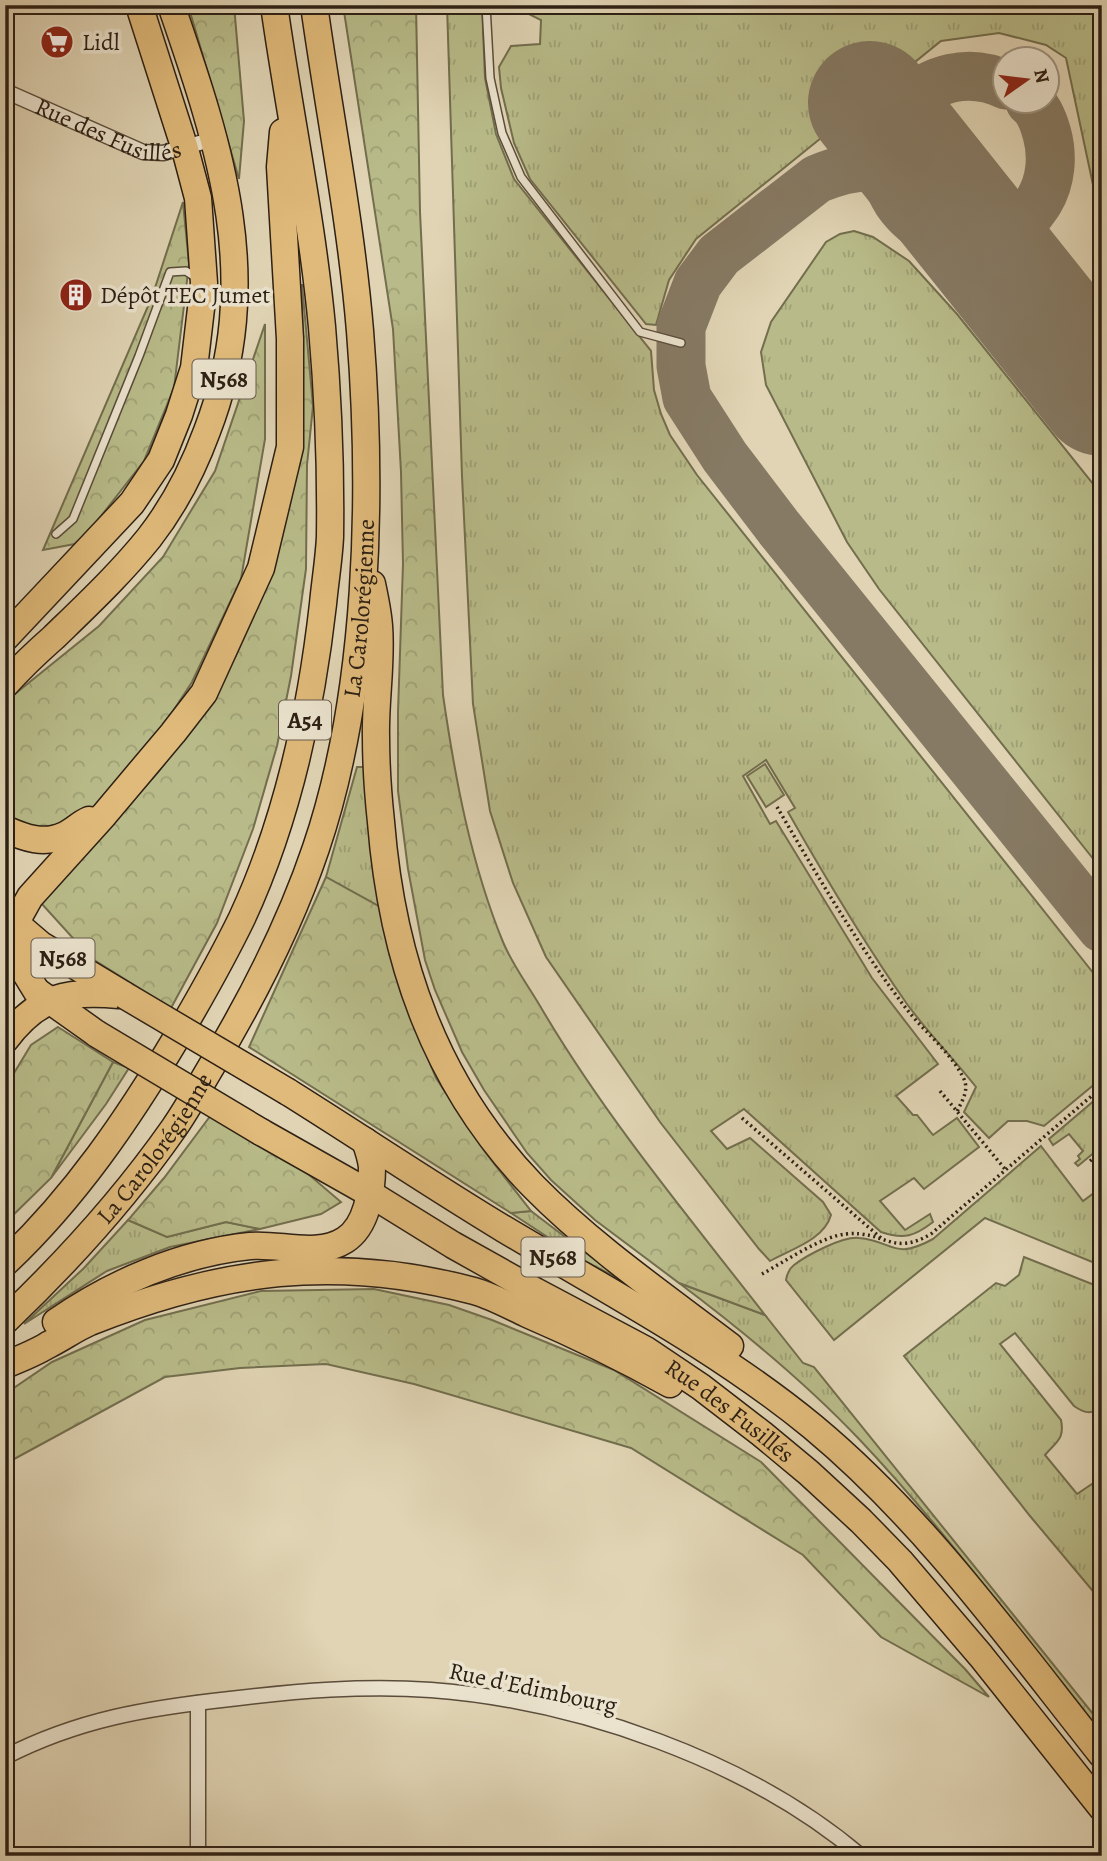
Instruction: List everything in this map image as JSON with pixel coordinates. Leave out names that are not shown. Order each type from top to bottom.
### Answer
[{"type":"highway","name":"N568","points":[[5,685],[120,573],[151,535],[181,488],[218,404],[230,350],[220,282],[198,198],[139,5]]},
{"type":"highway","name":"N568","points":[[5,638],[132,503],[161,460],[180,415],[220,282],[227,195],[214,139],[171,5]]},
{"type":"highway","name":"La Carolorégienne","points":[[5,1263],[86,1176],[135,1107],[203,993],[243,916],[274,834],[298,751],[316,662],[330,539],[322,328],[315,265],[274,5]]},
{"type":"highway","name":"La Carolorégienne","points":[[5,1321],[55,1273],[175,1127],[242,1016],[284,931],[317,846],[340,758],[356,664],[365,540],[364,396],[352,258],[314,5]]},
{"type":"highway","points":[[43,996],[26,974],[17,952],[10,919],[104,815],[204,693],[261,568],[289,447],[290,339],[280,167],[287,96]]},
{"type":"highway","points":[[365,540],[379,626],[376,736],[381,825],[392,907],[405,962],[430,1035],[457,1089],[492,1138],[532,1185],[615,1259],[735,1350],[814,1428]]},
{"type":"highway","points":[[5,830],[29,840],[49,840],[104,815]]},
{"type":"highway","name":"N568","points":[[10,919],[41,945],[124,995]]},
{"type":"highway","name":"N568","points":[[5,969],[43,996]]},
{"type":"highway","points":[[5,1040],[43,996],[87,992],[124,995]]},
{"type":"highway","name":"Rue des Fusillés","points":[[124,995],[288,1092],[502,1227],[713,1353],[814,1428],[880,1490],[927,1540],[1102,1755]]},
{"type":"highway","name":"Rue des Fusillés","points":[[43,996],[97,1034],[261,1132],[369,1193],[453,1245],[646,1349],[701,1387],[809,1473],[900,1561],[981,1656],[1102,1808]]},
{"type":"highway","points":[[5,1365],[34,1337],[64,1316],[121,1285],[169,1264],[208,1252],[252,1246],[308,1248],[336,1245],[347,1239],[363,1218],[369,1193],[372,1165],[365,1141]]},
{"type":"highway","points":[[5,1365],[45,1347],[87,1323],[209,1283],[262,1274],[310,1270],[354,1272],[419,1279],[476,1291],[582,1338],[762,1434]]},
{"type":"street","name":"Rue des Fusillés","points":[[5,91],[143,152],[163,153],[185,149],[214,139]]},
{"type":"street","name":"Rue d'Edimbourg","points":[[5,1757],[59,1732],[90,1722],[123,1714],[198,1703],[261,1695],[380,1688],[482,1695],[567,1713],[666,1744],[704,1760],[760,1788],[803,1814],[861,1856]]},
{"type":"street","points":[[198,1703],[198,1856]]},
{"type":"lane","points":[[486,5],[490,78],[502,133],[521,177],[639,332],[681,343]]},
{"type":"lane","points":[[56,534],[73,519],[170,272],[186,271],[220,282]]},
{"type":"path","points":[[777,807],[848,926],[906,1009],[949,1056],[964,1079],[967,1091],[957,1112]]},
{"type":"path","points":[[762,1274],[805,1249],[844,1234],[868,1234],[897,1245],[915,1243],[931,1234],[1102,1087]]},
{"type":"path","points":[[940,1091],[1005,1169]]},
{"type":"path","points":[[742,1118],[883,1239]]},
{"type":"path","points":[[1090,1161],[1102,1151]]},
{"type":"green space","points":[[188,5],[234,5],[244,121],[239,179]]},
{"type":"green space","points":[[343,5],[416,5],[420,212],[443,695],[459,789],[482,882],[507,951],[568,1051],[649,1166],[765,1315],[679,1283],[595,1220],[551,1180],[527,1153],[462,1052],[425,960],[408,869],[398,791],[403,564],[393,329]]},
{"type":"green space","points":[[447,5],[482,5],[485,78],[496,134],[514,179],[651,351],[654,390],[670,435],[697,475],[1102,984],[1102,1078],[1044,1126],[1027,1121],[1008,1121],[989,1138],[964,1112],[976,1087],[915,1015],[875,957],[788,812],[795,808],[766,760],[743,776],[770,824],[776,821],[872,978],[938,1064],[896,1096],[913,1115],[917,1115],[933,1135],[957,1118],[979,1147],[924,1189],[914,1178],[880,1201],[905,1230],[930,1214],[933,1222],[921,1231],[903,1236],[881,1232],[744,1109],[711,1131],[727,1149],[750,1138],[823,1202],[831,1215],[827,1224],[814,1237],[770,1261],[660,1122],[546,957],[513,883],[490,811],[473,704],[462,476]]},
{"type":"green space","points":[[511,5],[1102,5],[1102,227],[1062,46],[1048,46],[999,33],[941,41],[696,239],[669,280],[656,325],[646,324],[530,179],[514,143],[501,88],[499,67],[511,46],[540,44],[541,20]]},
{"type":"green space","points":[[183,202],[189,264],[174,388],[144,461],[80,543],[43,550],[152,297]]},
{"type":"green space","points":[[854,231],[873,237],[909,261],[957,314],[1102,495],[1102,870],[879,589],[847,542],[766,385],[761,352],[771,322],[826,242],[840,234]]},
{"type":"green space","points":[[302,284],[313,406],[307,465],[306,569],[291,676],[277,746],[253,829],[217,923],[171,1008],[91,958],[41,903],[159,771],[200,717],[236,655],[260,596],[303,389]]},
{"type":"green space","points":[[265,324],[265,439],[241,579],[192,682],[108,811],[54,826],[26,827],[14,823],[5,816],[5,702],[99,626],[163,557],[215,471]]},
{"type":"green space","points":[[765,764],[784,795],[766,807],[747,776]]},
{"type":"green space","points":[[357,767],[365,767],[382,908],[326,877]]},
{"type":"green space","points":[[326,877],[382,908],[400,990],[436,1078],[485,1152],[531,1211],[511,1213],[249,1047]]},
{"type":"green space","points":[[58,1027],[113,1062],[51,1178],[5,1223],[5,1088],[31,1045]]},
{"type":"green space","points":[[113,1062],[129,1068],[51,1178]]},
{"type":"green space","points":[[1102,1094],[1102,1146],[1078,1166],[1075,1163],[1083,1151],[1069,1134],[1053,1145],[1049,1139]]},
{"type":"green space","points":[[211,1115],[307,1173],[341,1202],[321,1214],[260,1229],[226,1222],[167,1237],[128,1220],[164,1178]]},
{"type":"green space","points":[[1041,1146],[1083,1201],[1102,1187],[1102,1266],[985,1218],[834,1340],[786,1280],[791,1268],[800,1261],[844,1240],[859,1238],[894,1248],[909,1249],[933,1239]]},
{"type":"green space","points":[[531,1211],[623,1281],[581,1259],[511,1213]]},
{"type":"green space","points":[[128,1220],[167,1237],[226,1222],[260,1229],[170,1247],[107,1271],[24,1324],[84,1268]]},
{"type":"green space","points":[[1024,1257],[1102,1288],[1102,1407],[1098,1410],[1088,1412],[1074,1406],[1015,1333],[1000,1344],[1061,1420],[1061,1436],[1045,1455],[1077,1494],[1092,1484],[1102,1483],[1102,1602],[1030,1516],[904,1356],[996,1283],[1005,1286],[1019,1275]]},
{"type":"green space","points":[[679,1283],[765,1315],[803,1363],[814,1367],[1102,1725],[1102,1735],[953,1547],[859,1439],[772,1357]]},
{"type":"green space","points":[[374,1289],[449,1305],[614,1370],[761,1462],[965,1669],[989,1697],[881,1637],[803,1555],[631,1448],[414,1384],[326,1364],[240,1368],[165,1377],[5,1464],[5,1394],[52,1362],[145,1320],[261,1291]]},
{"type":"taxiway","points":[[992,81],[978,77],[952,78],[927,87],[907,103],[893,124],[885,148],[886,174],[897,201],[906,212],[930,231],[974,245],[995,260]]},
{"type":"taxiway","points":[[1041,116],[1049,142],[1050,168],[1043,193],[1013,241],[1011,267],[1024,294],[1066,347],[1086,368],[1102,377]]},
{"type":"taxiway","points":[[954,209],[921,184],[890,169],[857,167],[817,179],[719,255],[698,283],[681,327],[681,366],[687,398],[725,457],[779,528],[1102,928]]},
{"type":"runway","points":[[870,103],[1102,394]]},
{"type":"place","name":"Lidl","points":[[57,42]]},
{"type":"place","name":"Dépôt TEC Jumet","points":[[76,295]]}]
